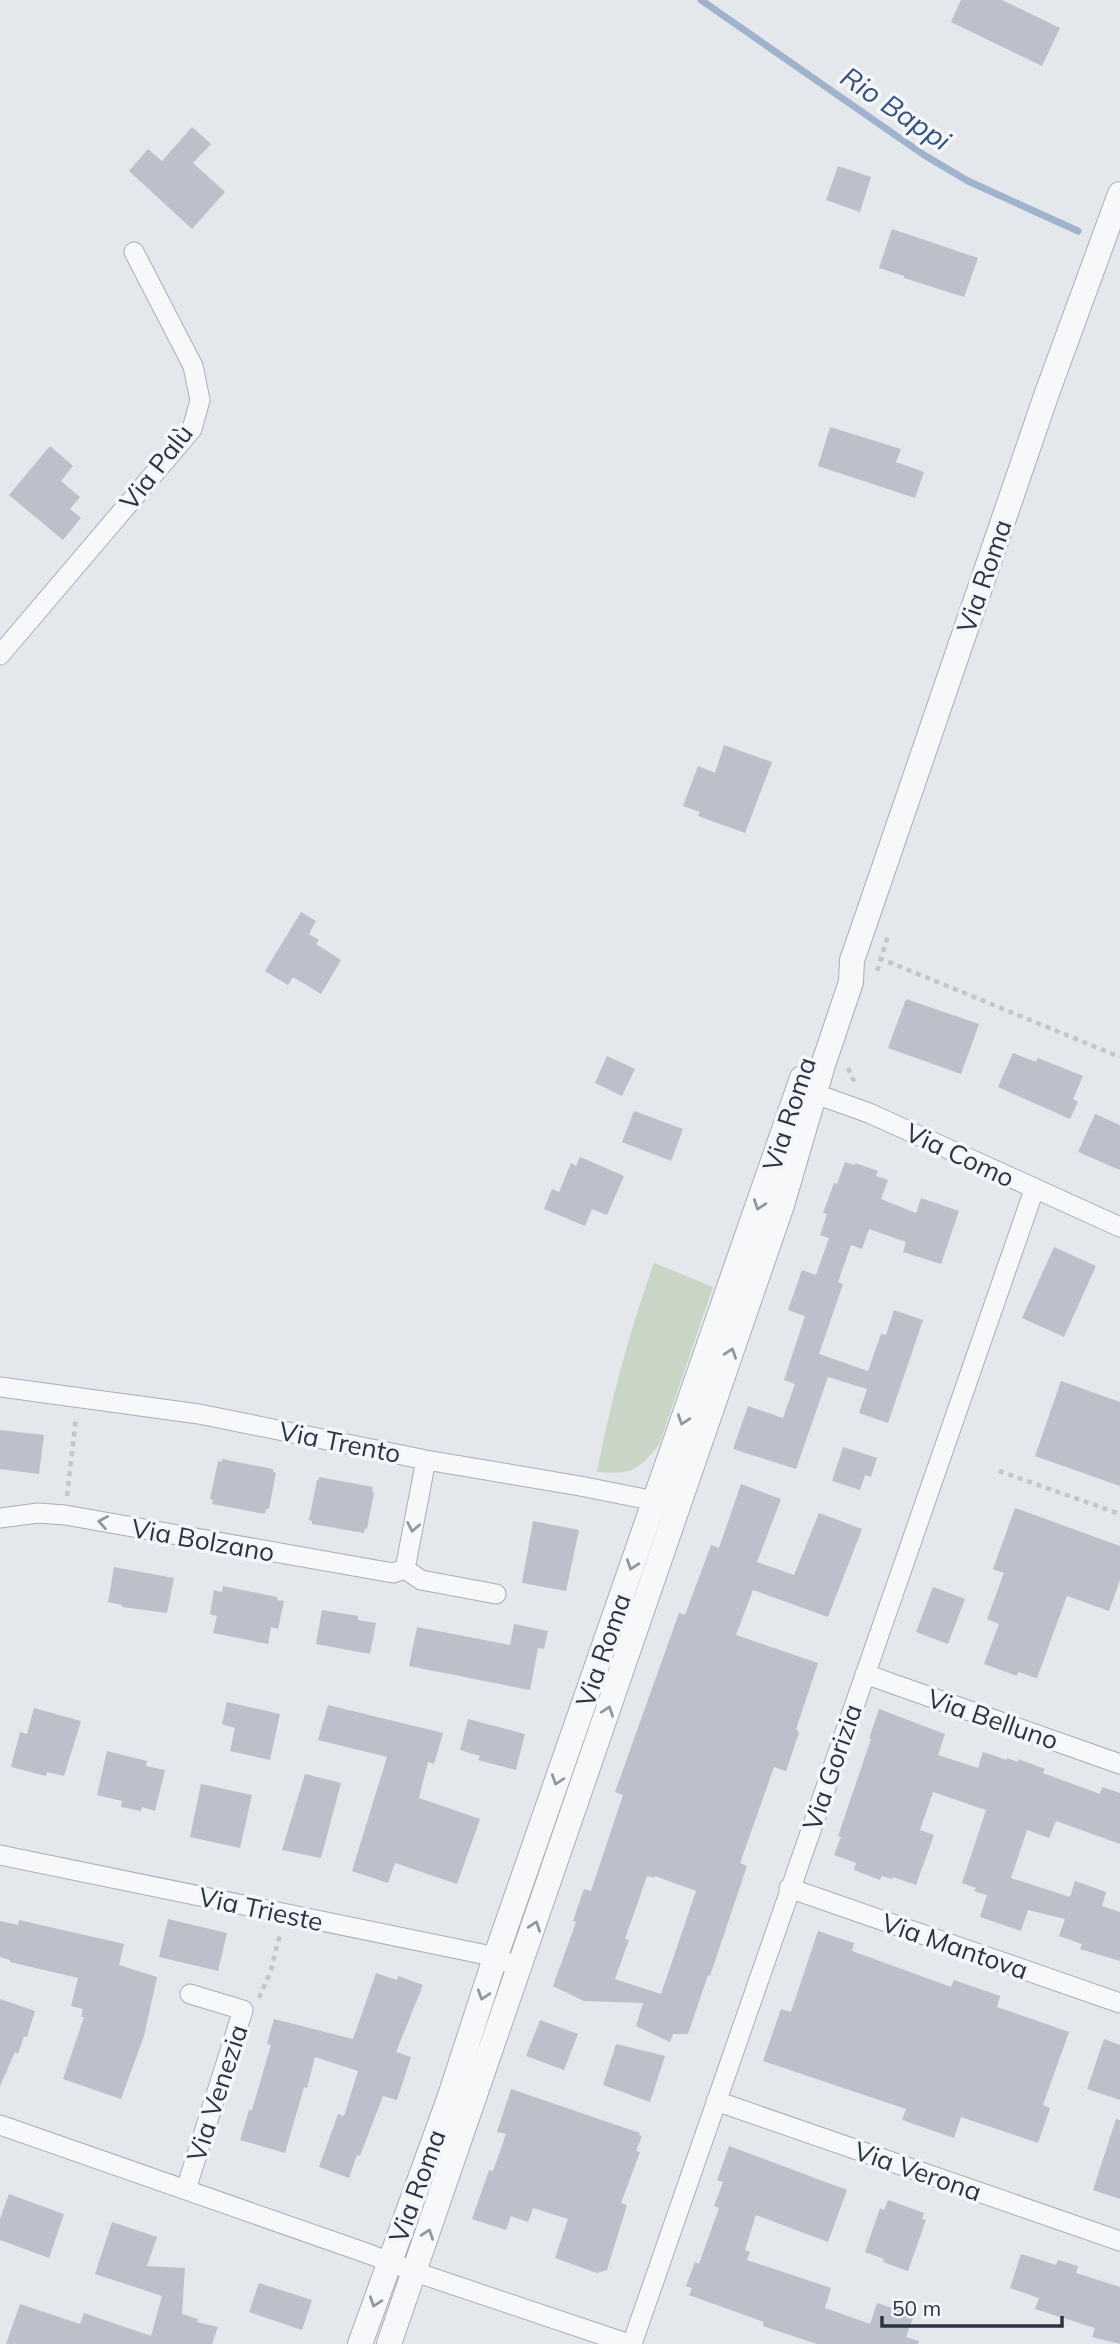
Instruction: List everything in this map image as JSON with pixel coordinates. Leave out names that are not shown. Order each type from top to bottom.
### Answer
[{"type":"street","name":"Via Roma","points":[[389,2344],[402,2267],[450,2096],[495,1958],[782,1205],[805,1096],[851,982],[854,955],[1043,406],[1120,194]]},
{"type":"street","name":"Via Palù","points":[[0,655],[192,429],[200,400],[193,366],[134,252]]},
{"type":"street","name":"Via Como","points":[[805,1096],[869,1113],[1120,1227]]},
{"type":"street","name":"Via Gorizia","points":[[630,2344],[1034,1190]]},
{"type":"street","name":"Via Trento","points":[[0,1387],[199,1414],[666,1505]]},
{"type":"street","points":[[405,1569],[426,1460]]},
{"type":"street","name":"Via Roma","points":[[360,2344],[402,2267],[521,1967],[666,1505]]},
{"type":"street","name":"Via Bolzano","points":[[0,1518],[38,1513],[65,1515],[393,1573],[405,1569],[421,1580],[496,1594]]},
{"type":"street","name":"Via Belluno","points":[[865,1674],[1120,1764]]},
{"type":"street","name":"Via Trieste","points":[[0,1854],[495,1958],[521,1967]]},
{"type":"street","name":"Via Mantova","points":[[789,1888],[1120,2003]]},
{"type":"street","name":"Via Venezia","points":[[186,2189],[243,2010],[190,1994]]},
{"type":"street","name":"Via Verona","points":[[716,2101],[1120,2241]]},
{"type":"street","name":"Via Venezia","points":[[0,2125],[402,2267],[630,2344]]},
{"type":"path","points":[[854,955],[1120,1057]]},
{"type":"path","points":[[66,1504],[77,1410]]},
{"type":"path","points":[[999,1471],[1120,1514]]},
{"type":"path","points":[[259,1999],[271,1970],[285,1914]]},
{"type":"green space","points":[[654,1263],[713,1287],[659,1445],[639,1466],[626,1471],[597,1472],[621,1366]]},
{"type":"building","points":[[961,0],[1002,0],[1060,28],[1042,66],[951,22]]},
{"type":"building","points":[[192,127],[211,144],[193,163],[225,192],[192,229],[129,171],[148,149],[162,161]]},
{"type":"building","points":[[838,166],[871,177],[860,212],[826,200]]},
{"type":"building","points":[[892,229],[978,258],[964,297],[879,268]]},
{"type":"building","points":[[830,427],[901,449],[896,462],[924,472],[915,498],[818,466]]},
{"type":"building","points":[[50,446],[73,466],[61,481],[80,497],[70,509],[81,518],[63,540],[9,495]]},
{"type":"building","points":[[724,745],[772,762],[745,833],[698,816],[700,812],[683,806],[698,766],[715,773]]},
{"type":"building","points":[[301,912],[316,921],[309,934],[319,940],[316,944],[341,960],[321,994],[293,977],[288,985],[265,971]]},
{"type":"building","points":[[906,999],[979,1024],[961,1074],[888,1048]]},
{"type":"building","points":[[1013,1053],[1036,1062],[1038,1058],[1083,1076],[1073,1099],[1078,1102],[1070,1119],[998,1087]]},
{"type":"building","points":[[607,1056],[635,1069],[622,1096],[595,1083]]},
{"type":"building","points":[[634,1111],[683,1129],[671,1161],[622,1142]]},
{"type":"building","points":[[1095,1114],[1120,1125],[1120,1170],[1078,1152]]},
{"type":"building","points":[[580,1157],[624,1176],[607,1215],[592,1209],[585,1226],[544,1209],[552,1189],[559,1192],[571,1163],[576,1166]]},
{"type":"building","points":[[845,1162],[878,1171],[876,1176],[888,1180],[881,1199],[916,1213],[921,1198],[959,1211],[941,1264],[903,1252],[906,1242],[869,1229],[862,1249],[851,1245],[838,1282],[843,1284],[819,1354],[868,1371],[881,1334],[886,1335],[894,1310],[923,1320],[888,1423],[859,1413],[867,1389],[828,1377],[796,1469],[733,1449],[748,1406],[783,1418],[795,1384],[784,1380],[805,1316],[788,1310],[802,1270],[816,1275],[829,1238],[820,1235],[827,1214],[823,1213]]},
{"type":"building","points":[[1054,1247],[1096,1266],[1064,1337],[1022,1318]]},
{"type":"building","points":[[1061,1381],[1120,1402],[1120,1486],[1035,1456]]},
{"type":"building","points":[[0,1430],[44,1435],[39,1474],[0,1469]]},
{"type":"building","points":[[843,1447],[877,1458],[871,1477],[865,1475],[860,1490],[832,1481]]},
{"type":"building","points":[[222,1459],[273,1469],[276,1473],[269,1509],[266,1509],[265,1514],[212,1504],[213,1500],[210,1499],[218,1461],[222,1462]]},
{"type":"building","points":[[319,1477],[373,1487],[367,1529],[365,1528],[364,1533],[312,1524],[309,1520]]},
{"type":"building","points":[[741,1484],[781,1499],[757,1562],[794,1575],[819,1513],[862,1529],[828,1617],[753,1590],[736,1635],[818,1663],[796,1729],[799,1733],[786,1771],[774,1767],[740,1863],[747,1866],[688,2034],[673,2034],[670,2042],[636,2026],[643,2003],[584,2001],[553,1986],[576,1922],[573,1921],[584,1889],[591,1891],[623,1795],[615,1792],[679,1613],[685,1615],[711,1545],[719,1548]],"holes":[[[647,1876],[655,1876],[696,1891],[661,1994],[615,1979],[629,1940],[625,1939]]]},
{"type":"building","points":[[1015,1508],[1120,1546],[1120,1580],[1109,1611],[1067,1596],[1037,1678],[1018,1672],[1017,1676],[984,1664],[999,1624],[987,1619],[1004,1573],[993,1569]]},
{"type":"building","points":[[533,1521],[579,1530],[566,1591],[522,1583]]},
{"type":"building","points":[[114,1567],[174,1578],[167,1613],[122,1607],[108,1602]]},
{"type":"building","points":[[223,1586],[277,1597],[277,1600],[284,1601],[278,1629],[271,1627],[268,1644],[213,1633],[217,1616],[210,1614],[214,1590],[222,1592]]},
{"type":"building","points":[[933,1587],[965,1599],[948,1644],[916,1632]]},
{"type":"building","points":[[322,1610],[358,1616],[358,1620],[376,1623],[370,1654],[316,1644]]},
{"type":"building","points":[[514,1624],[548,1631],[544,1649],[538,1648],[530,1690],[409,1666],[417,1627],[510,1645]]},
{"type":"building","points":[[227,1702],[280,1714],[270,1760],[230,1751],[235,1728],[222,1724]]},
{"type":"building","points":[[328,1705],[443,1733],[434,1764],[428,1762],[419,1798],[480,1819],[457,1884],[395,1863],[388,1883],[352,1871],[387,1757],[318,1740]]},
{"type":"building","points":[[34,1708],[81,1721],[64,1776],[47,1772],[46,1776],[11,1767],[20,1732],[27,1734]]},
{"type":"building","points":[[879,1709],[945,1734],[938,1755],[978,1768],[983,1752],[1007,1760],[1018,1762],[1018,1759],[1045,1769],[1043,1773],[1100,1794],[1102,1787],[1120,1793],[1120,1844],[1056,1821],[1049,1838],[1027,1830],[1011,1878],[1070,1897],[1075,1881],[1106,1892],[1102,1906],[1120,1912],[1120,1961],[1080,1949],[1082,1944],[1059,1936],[1065,1919],[1028,1910],[1021,1931],[980,1917],[987,1895],[962,1883],[986,1810],[933,1792],[920,1830],[934,1835],[916,1885],[893,1877],[882,1876],[880,1880],[854,1870],[856,1863],[834,1855]]},
{"type":"building","points":[[468,1719],[525,1734],[516,1770],[478,1760],[480,1756],[460,1750]]},
{"type":"building","points":[[107,1751],[147,1761],[146,1766],[165,1770],[155,1811],[142,1807],[141,1811],[121,1807],[122,1801],[97,1795]]},
{"type":"building","points":[[305,1774],[341,1783],[321,1858],[282,1850]]},
{"type":"building","points":[[201,1784],[252,1795],[240,1848],[190,1837]]},
{"type":"building","points":[[168,1919],[227,1933],[218,1971],[159,1957]]},
{"type":"building","points":[[19,1920],[124,1944],[119,1965],[157,1977],[144,2036],[121,2099],[63,2079],[84,2017],[81,2017],[83,2009],[71,2006],[78,1978],[10,1962],[0,1957],[0,1921],[18,1925]]},
{"type":"building","points":[[818,1931],[854,1943],[852,1951],[951,1987],[954,1980],[1000,1996],[997,2007],[1069,2032],[1043,2105],[1050,2108],[1038,2143],[961,2117],[954,2138],[902,2120],[906,2109],[763,2061],[781,2009],[791,2012]]},
{"type":"building","points":[[376,1973],[397,1980],[398,1976],[423,1985],[396,2052],[411,2057],[397,2100],[383,2096],[349,2178],[319,2167],[338,2114],[344,2116],[358,2071],[315,2057],[285,2153],[240,2140],[249,2110],[252,2110],[271,2045],[267,2044],[274,2019],[353,2039]]},
{"type":"building","points":[[0,1999],[35,2011],[27,2037],[24,2036],[18,2054],[15,2052],[0,2086]]},
{"type":"building","points":[[540,2020],[578,2034],[564,2070],[526,2056]]},
{"type":"building","points":[[1104,2039],[1120,2045],[1120,2100],[1087,2089]]},
{"type":"building","points":[[616,2044],[665,2056],[650,2102],[603,2085]]},
{"type":"building","points":[[511,2089],[640,2133],[642,2136],[636,2151],[640,2152],[621,2203],[627,2205],[607,2270],[597,2273],[555,2258],[568,2219],[533,2208],[528,2222],[511,2216],[506,2230],[472,2219],[489,2170],[493,2171],[506,2134],[497,2132]]},
{"type":"building","points":[[1116,2119],[1120,2120],[1120,2199],[1093,2190]]},
{"type":"building","points":[[729,2146],[847,2190],[828,2242],[756,2215],[745,2250],[750,2252],[747,2260],[831,2288],[825,2308],[870,2324],[877,2303],[914,2315],[906,2337],[919,2341],[918,2344],[817,2344],[763,2326],[764,2322],[689,2295],[692,2288],[686,2286],[695,2262],[699,2264],[719,2208],[714,2206],[723,2182],[717,2180]]},
{"type":"building","points":[[9,2194],[64,2214],[49,2258],[0,2240],[0,2219]]},
{"type":"building","points":[[888,2200],[924,2213],[922,2219],[926,2220],[908,2271],[865,2252],[880,2208],[884,2210]]},
{"type":"building","points":[[112,2222],[157,2237],[147,2266],[185,2268],[182,2314],[198,2319],[197,2322],[218,2327],[212,2344],[6,2344],[20,2304],[80,2324],[84,2313],[151,2336],[162,2296],[95,2274]]},
{"type":"building","points":[[1021,2254],[1056,2265],[1058,2260],[1078,2266],[1076,2273],[1120,2287],[1120,2344],[1092,2337],[1095,2328],[1035,2309],[1039,2298],[1010,2288]]},
{"type":"building","points":[[259,2283],[312,2300],[302,2330],[249,2312]]},
{"type":"waterway","name":"Rio Bappi","points":[[701,0],[924,155],[968,181],[1078,231]]}]
